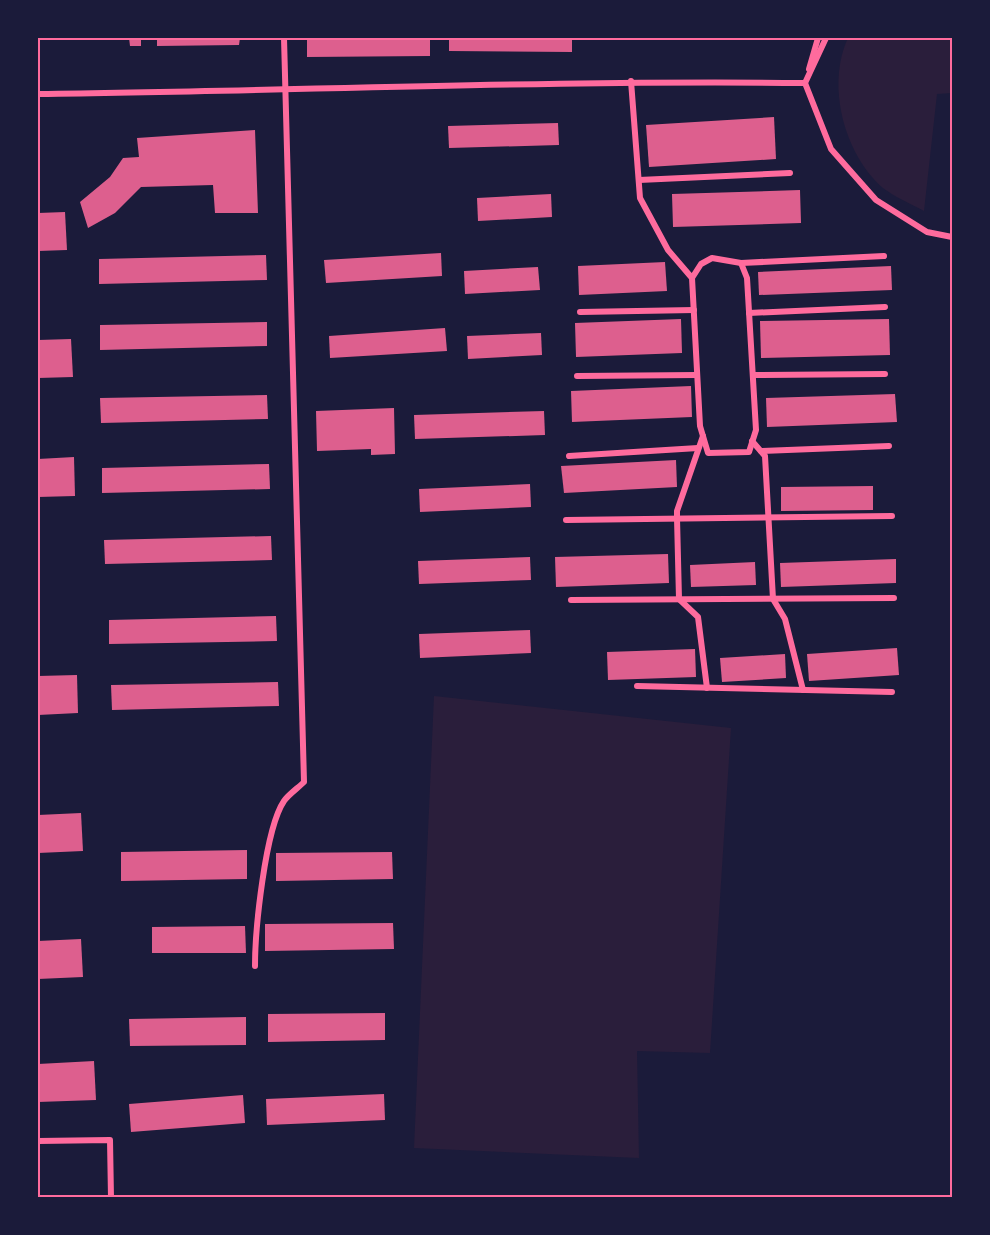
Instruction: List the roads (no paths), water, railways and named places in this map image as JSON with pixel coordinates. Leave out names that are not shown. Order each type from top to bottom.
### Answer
[{"type":"street","points":[[255,966],[255,944],[262,882],[274,829],[284,802],[304,782],[284,38]]},
{"type":"street","points":[[818,38],[805,83],[831,149],[876,200],[927,232],[952,237]]},
{"type":"street","points":[[805,83],[826,38]]},
{"type":"street","points":[[631,81],[640,198],[668,250],[692,278]]},
{"type":"street","points":[[38,94],[285,91],[631,81],[805,83]]},
{"type":"street","points":[[639,180],[790,173]]},
{"type":"street","points":[[741,263],[747,278],[756,430],[749,452],[708,453],[703,436],[697,375],[692,278],[701,264],[712,258],[741,263],[884,256]]},
{"type":"street","points":[[749,313],[885,307]]},
{"type":"street","points":[[580,312],[694,310]]},
{"type":"street","points":[[753,375],[885,374]]},
{"type":"street","points":[[577,376],[697,375]]},
{"type":"street","points":[[703,436],[677,510],[677,518],[679,599],[698,617],[707,688]]},
{"type":"street","points":[[752,441],[765,456],[773,599],[785,619],[803,690]]},
{"type":"street","points":[[761,451],[889,446]]},
{"type":"street","points":[[569,456],[698,448]]},
{"type":"street","points":[[566,520],[892,516]]},
{"type":"street","points":[[571,600],[894,598]]},
{"type":"street","points":[[636,686],[891,692]]},
{"type":"street","points":[[38,1141],[110,1140],[111,1197]]}]
